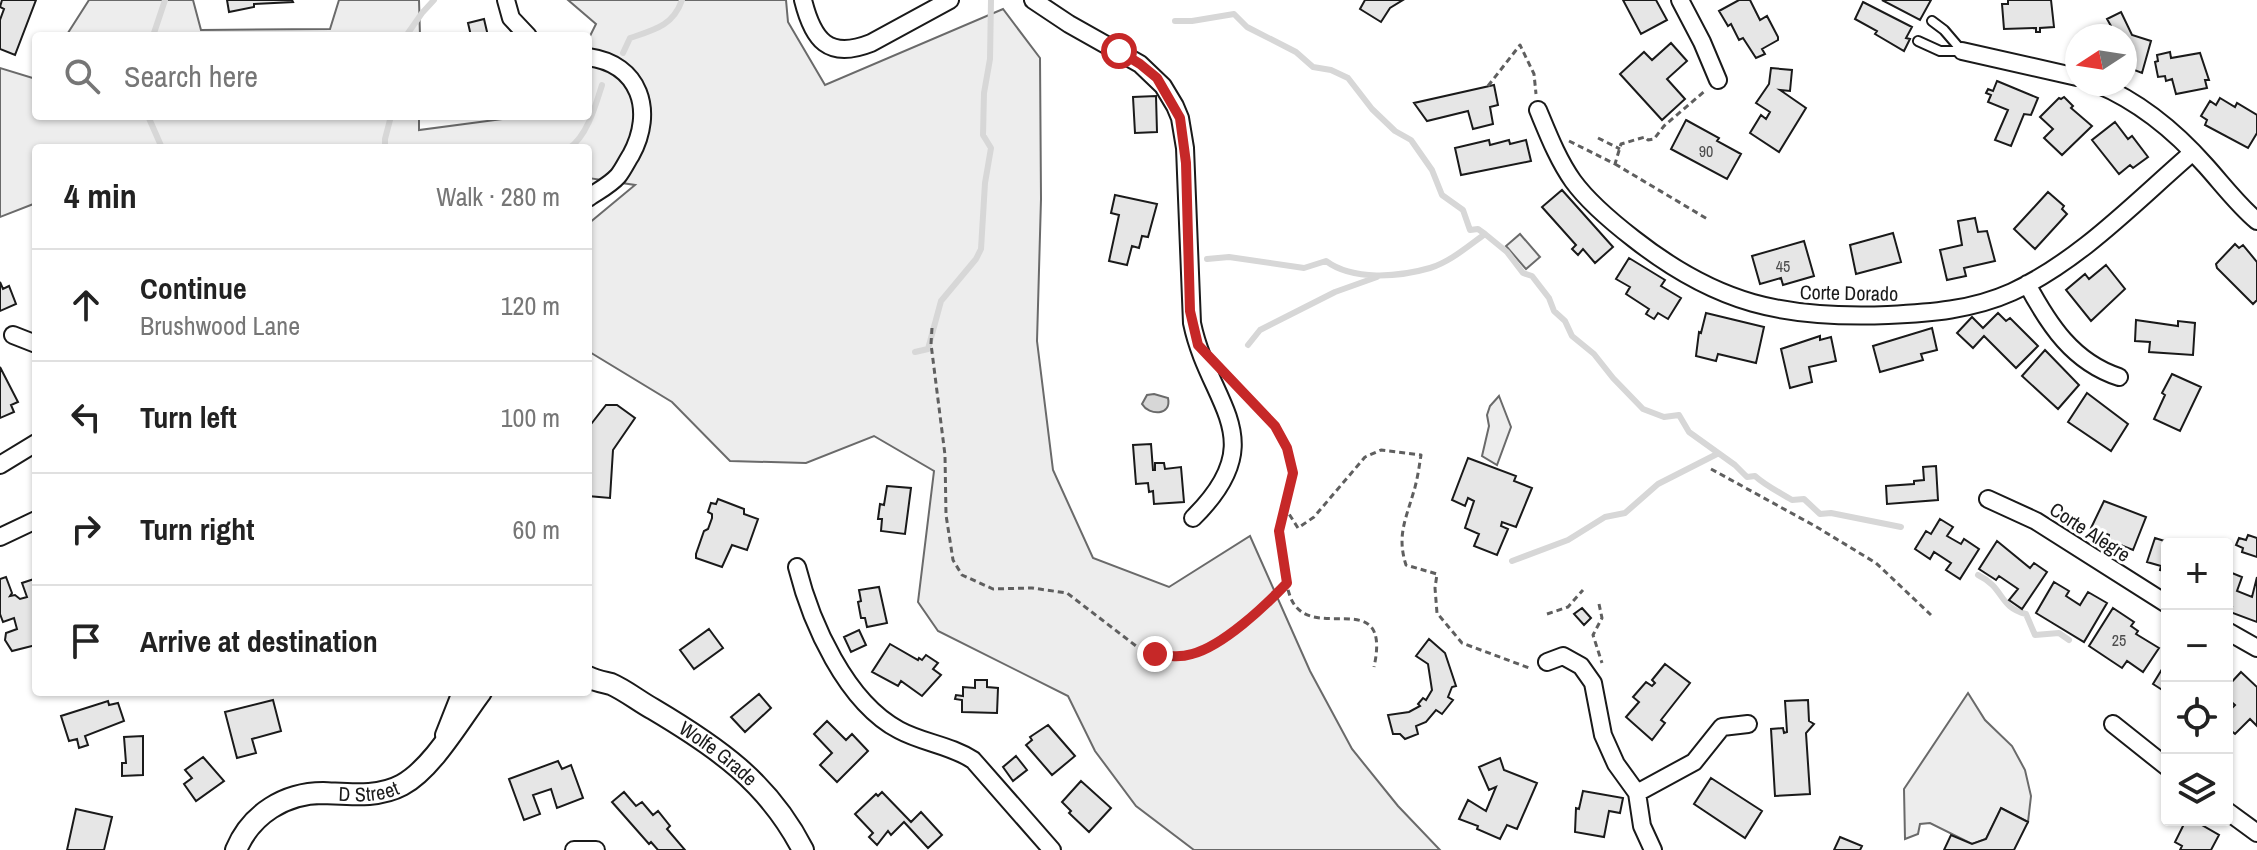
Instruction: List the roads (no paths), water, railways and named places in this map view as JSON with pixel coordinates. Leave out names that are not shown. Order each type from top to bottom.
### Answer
[{"type":"street","points":[[506,0],[511,18],[524,32]]},
{"type":"street","points":[[803,0],[810,25],[817,36],[832,48],[840,50],[871,43],[950,0]]},
{"type":"street","points":[[1033,0],[1140,64],[1163,86],[1180,118],[1186,163],[1192,323],[1198,345],[1230,416],[1233,438],[1229,469],[1208,502],[1193,518]]},
{"type":"street","points":[[1680,0],[1718,80]]},
{"type":"street","points":[[1962,51],[2065,74]]},
{"type":"street","points":[[592,58],[612,62],[629,76],[645,110],[638,141],[619,175],[592,195]]},
{"type":"street","points":[[2120,96],[2145,109],[2193,152],[2257,221]]},
{"type":"street","name":"Corte Dorado","points":[[1538,110],[1566,169],[1593,203],[1624,231],[1672,267],[1701,284],[1729,296],[1794,312],[1875,316],[1961,308],[1998,297],[2027,284],[2079,251],[2193,152]]},
{"type":"street","points":[[2027,284],[2052,327],[2073,351],[2098,369],[2119,377]]},
{"type":"street","points":[[13,335],[32,342]]},
{"type":"street","points":[[0,465],[32,445]]},
{"type":"street","name":"Corte Alegre","points":[[1988,499],[2036,521],[2161,600]]},
{"type":"street","points":[[0,537],[32,522]]},
{"type":"street","points":[[797,567],[816,622],[838,664],[863,701],[901,731],[958,751],[973,760],[1052,850]]},
{"type":"street","points":[[2233,634],[2257,648]]},
{"type":"street","points":[[1543,667],[1563,656],[1581,666],[1593,683],[1603,735],[1616,764],[1637,793],[1642,826],[1653,850]]},
{"type":"street","name":"Wolfe Grade","points":[[592,666],[603,673],[609,683]]},
{"type":"street","name":"Wolfe Grade","points":[[592,679],[609,683],[694,735],[740,768],[773,801],[803,850]]},
{"type":"street","points":[[439,748],[459,696]]},
{"type":"street","name":"D Street","points":[[236,850],[247,830],[274,806],[308,794],[376,793],[399,787],[417,774],[478,696]]},
{"type":"street","points":[[1637,793],[1694,762],[1722,727],[1748,724]]},
{"type":"street","points":[[2113,724],[2161,762]]},
{"type":"street","points":[[2233,815],[2257,833]]},
{"type":"street","points":[[574,850],[596,850]]},
{"type":"lane","points":[[1932,21],[1962,51]]},
{"type":"lane","points":[[1918,41],[1940,51],[1962,51]]},
{"type":"waterway","points":[[154,32],[165,0]]},
{"type":"waterway","points":[[409,32],[434,0]]},
{"type":"waterway","points":[[623,53],[630,38],[668,21],[682,0]]},
{"type":"waterway","points":[[915,352],[928,349],[941,301],[981,249],[985,183],[991,148],[983,135],[984,93],[990,59],[991,0]]},
{"type":"waterway","points":[[1175,21],[1234,14],[1247,27],[1296,52],[1313,67],[1331,70],[1348,78],[1372,109],[1395,131],[1411,140],[1432,170],[1442,195],[1463,210],[1470,230],[1478,229],[1485,234]]},
{"type":"waterway","points":[[592,114],[602,85]]},
{"type":"waterway","points":[[150,120],[160,144]]},
{"type":"waterway","points":[[385,144],[390,120]]},
{"type":"waterway","points":[[574,144],[590,120]]},
{"type":"waterway","points":[[1207,259],[1229,257],[1304,268],[1326,261],[1349,272],[1391,275],[1437,265],[1485,234],[1507,252],[1523,273],[1532,276],[1549,298],[1554,311],[1565,321],[1572,336],[1594,354],[1643,409],[1664,417],[1679,415],[1689,432],[1747,477],[1755,476],[1792,500],[1804,499],[1820,514],[1831,513],[1901,527]]},
{"type":"waterway","points":[[1248,345],[1260,330],[1335,292],[1377,277]]},
{"type":"waterway","points":[[1512,561],[1568,540],[1605,517],[1625,513],[1658,484],[1717,454]]},
{"type":"waterway","points":[[1978,575],[1987,580],[2010,607],[2026,614],[2035,635],[2059,633],[2069,640]]}]
